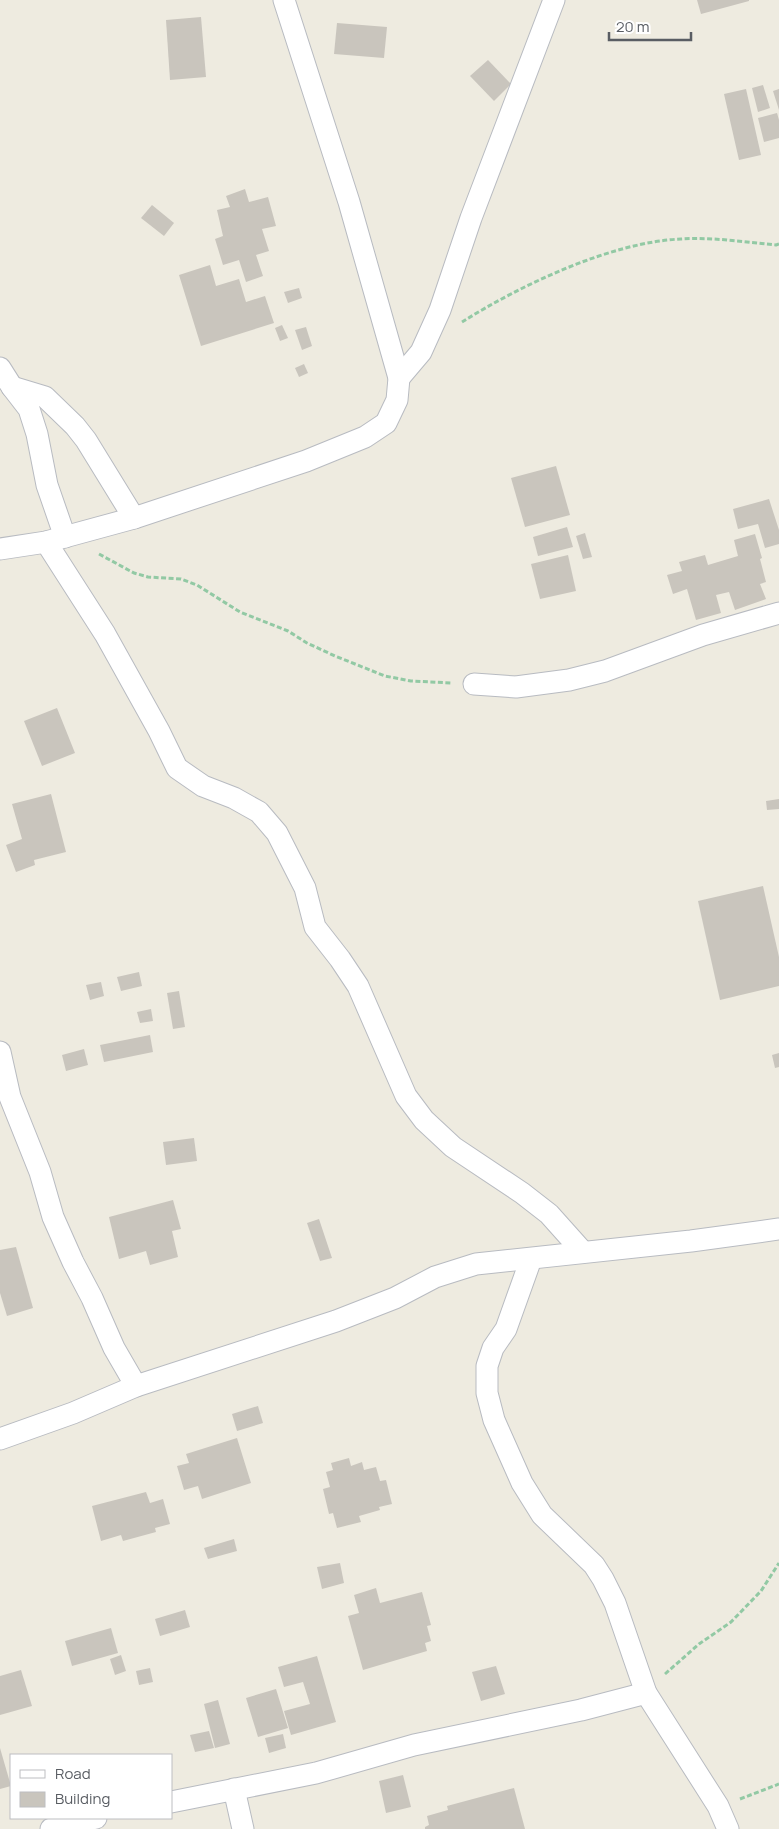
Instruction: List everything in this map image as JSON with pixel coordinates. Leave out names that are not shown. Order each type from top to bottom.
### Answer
[{"type":"street","points":[[0,549],[63,537],[134,518],[306,461],[365,437],[386,423],[397,400],[399,378],[349,202],[284,0]]},
{"type":"street","points":[[399,378],[421,352],[440,310],[471,218],[554,0]]},
{"type":"street","points":[[0,368],[12,388],[29,409],[37,434],[47,485],[63,537],[105,634],[159,731],[177,768],[203,786],[234,798],[259,812],[277,833],[305,888],[315,927],[358,986],[406,1096],[424,1120],[453,1147],[522,1193],[549,1214],[583,1252]]},
{"type":"street","points":[[12,388],[45,397],[66,415],[86,440],[134,518]]},
{"type":"street","points":[[474,684],[516,687],[569,680],[605,671],[702,635],[779,613]]},
{"type":"street","points":[[0,1052],[10,1096],[40,1172],[53,1217],[114,1348],[136,1386]]},
{"type":"street","points":[[0,1439],[73,1413],[136,1386],[336,1321],[395,1298],[435,1277],[476,1264],[779,1230]]},
{"type":"street","points":[[531,1259],[506,1329],[493,1348],[487,1366],[487,1393],[494,1420],[522,1484],[542,1515],[594,1565],[604,1579],[615,1603],[646,1692],[718,1806],[728,1829]]},
{"type":"street","points":[[172,1802],[316,1773],[414,1745],[581,1710],[646,1692]]},
{"type":"street","points":[[234,1789],[243,1829]]},
{"type":"street","points":[[51,1829],[92,1819]]},
{"type":"path","points":[[456,326],[512,293],[599,256],[647,244],[679,239],[706,238],[779,244]]},
{"type":"path","points":[[63,537],[92,550],[134,573],[148,577],[181,579],[197,585],[240,612],[288,631],[307,643],[335,656],[385,676],[411,681],[474,684]]},
{"type":"path","points":[[646,1692],[700,1644],[731,1622],[761,1590],[779,1564]]},
{"type":"path","points":[[718,1806],[779,1784]]},
{"type":"building","points":[[697,0],[749,0],[749,1],[701,14]]},
{"type":"building","points":[[201,17],[206,77],[170,80],[166,20]]},
{"type":"building","points":[[337,23],[387,27],[384,58],[334,54]]},
{"type":"building","points":[[488,60],[511,84],[494,101],[470,76]]},
{"type":"building","points":[[763,85],[770,108],[758,112],[752,88]]},
{"type":"building","points":[[746,89],[761,155],[739,160],[724,94]]},
{"type":"building","points":[[779,89],[779,110],[773,91]]},
{"type":"building","points":[[777,113],[779,138],[764,142],[758,118]]},
{"type":"building","points":[[245,189],[249,202],[268,197],[276,226],[262,229],[269,251],[256,255],[263,276],[246,282],[239,260],[223,265],[215,239],[223,236],[217,210],[230,207],[226,196]]},
{"type":"building","points":[[152,205],[174,223],[164,236],[141,218]]},
{"type":"building","points":[[210,265],[216,286],[239,279],[246,302],[265,296],[274,323],[201,346],[179,275]]},
{"type":"building","points":[[299,288],[302,298],[288,303],[284,292]]},
{"type":"building","points":[[282,325],[288,338],[280,341],[275,328]]},
{"type":"building","points":[[306,327],[312,346],[302,350],[295,330]]},
{"type":"building","points":[[304,364],[308,373],[299,377],[295,368]]},
{"type":"building","points":[[556,466],[570,515],[525,527],[511,478]]},
{"type":"building","points":[[769,499],[779,530],[779,544],[765,548],[758,524],[738,529],[733,509]]},
{"type":"building","points":[[567,527],[573,547],[538,556],[533,537]]},
{"type":"building","points":[[585,533],[592,557],[583,559],[576,536]]},
{"type":"building","points":[[755,534],[766,582],[760,584],[766,599],[735,610],[729,592],[716,595],[721,613],[696,620],[687,589],[673,594],[667,575],[682,571],[679,562],[705,555],[708,565],[738,556],[734,540]]},
{"type":"building","points":[[568,555],[576,591],[540,599],[531,564]]},
{"type":"building","points":[[57,708],[75,753],[42,766],[24,721]]},
{"type":"building","points":[[51,794],[66,852],[34,860],[35,865],[16,872],[6,845],[22,839],[12,804]]},
{"type":"building","points":[[779,799],[779,809],[767,810],[766,801]]},
{"type":"building","points":[[763,886],[779,957],[779,986],[720,1000],[698,901]]},
{"type":"building","points":[[139,972],[142,986],[121,991],[117,977]]},
{"type":"building","points":[[101,982],[104,996],[90,1000],[86,985]]},
{"type":"building","points":[[179,991],[185,1027],[173,1029],[167,993]]},
{"type":"building","points":[[151,1009],[153,1021],[140,1023],[137,1012]]},
{"type":"building","points":[[150,1035],[153,1052],[104,1062],[100,1045]]},
{"type":"building","points":[[84,1049],[88,1065],[66,1071],[62,1055]]},
{"type":"building","points":[[779,1053],[779,1067],[775,1068],[772,1055]]},
{"type":"building","points":[[194,1138],[197,1161],[166,1165],[163,1142]]},
{"type":"building","points":[[173,1200],[181,1229],[172,1231],[178,1257],[150,1265],[146,1251],[119,1259],[109,1217]]},
{"type":"building","points":[[319,1219],[332,1258],[320,1261],[307,1223]]},
{"type":"building","points":[[16,1247],[33,1308],[7,1316],[0,1293],[0,1250]]},
{"type":"building","points":[[258,1406],[263,1423],[237,1431],[232,1414]]},
{"type":"building","points":[[237,1438],[251,1483],[202,1499],[198,1486],[184,1490],[177,1466],[189,1463],[186,1454]]},
{"type":"building","points":[[349,1458],[351,1466],[362,1462],[364,1470],[376,1467],[380,1481],[386,1480],[392,1504],[379,1507],[380,1510],[359,1516],[361,1522],[337,1528],[333,1513],[329,1514],[323,1489],[330,1487],[326,1472],[333,1470],[331,1463]]},
{"type":"building","points":[[146,1492],[150,1503],[163,1499],[170,1524],[155,1528],[156,1532],[123,1541],[121,1535],[101,1541],[92,1506]]},
{"type":"building","points":[[234,1539],[237,1551],[208,1559],[204,1548]]},
{"type":"building","points":[[340,1563],[344,1583],[322,1589],[317,1567]]},
{"type":"building","points":[[376,1588],[380,1603],[422,1592],[431,1625],[427,1626],[431,1641],[425,1643],[427,1651],[363,1670],[348,1616],[359,1613],[354,1595]]},
{"type":"building","points":[[185,1610],[190,1627],[160,1636],[155,1619]]},
{"type":"building","points":[[111,1628],[118,1653],[72,1666],[65,1641]]},
{"type":"building","points":[[121,1655],[126,1671],[115,1675],[110,1659]]},
{"type":"building","points":[[317,1656],[336,1722],[291,1735],[284,1711],[310,1704],[303,1682],[284,1687],[278,1667]]},
{"type":"building","points":[[496,1666],[505,1694],[481,1701],[472,1672]]},
{"type":"building","points":[[150,1668],[153,1682],[139,1685],[136,1671]]},
{"type":"building","points":[[21,1670],[32,1706],[0,1715],[0,1676]]},
{"type":"building","points":[[276,1689],[288,1728],[258,1737],[246,1698]]},
{"type":"building","points":[[218,1700],[230,1744],[215,1748],[204,1704]]},
{"type":"building","points":[[209,1731],[214,1748],[195,1752],[190,1735]]},
{"type":"building","points":[[283,1734],[286,1748],[269,1753],[265,1738]]},
{"type":"building","points":[[0,1748],[10,1786],[0,1789]]},
{"type":"building","points":[[403,1775],[411,1807],[386,1813],[379,1781]]},
{"type":"building","points":[[514,1788],[525,1829],[425,1829],[429,1825],[427,1816],[448,1810],[447,1806]]}]
